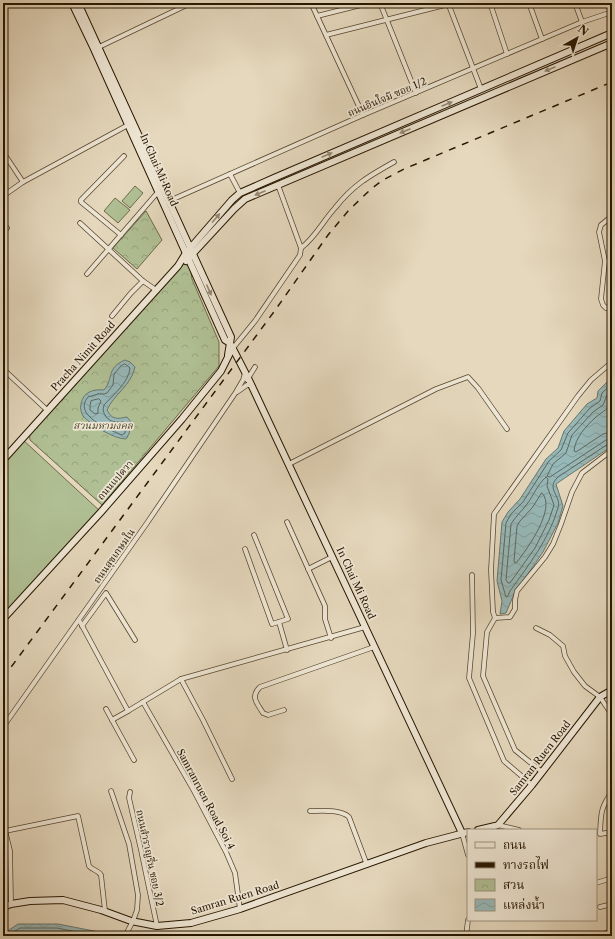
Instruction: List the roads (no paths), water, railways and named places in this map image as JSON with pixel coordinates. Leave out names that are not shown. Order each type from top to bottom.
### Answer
[{"type":"street","name":"In Chai Mi Road","points":[[72,3],[97,48]]},
{"type":"street","name":"In Chai Mi Road","points":[[78,3],[188,250],[225,340],[232,346],[238,356],[374,647],[465,832]]},
{"type":"street","points":[[97,48],[184,5],[191,3]]},
{"type":"street","points":[[311,3],[363,116]]},
{"type":"street","points":[[317,16],[369,3]]},
{"type":"street","points":[[380,3],[416,93]]},
{"type":"street","points":[[490,3],[507,54]]},
{"type":"street","points":[[529,3],[542,39]]},
{"type":"street","points":[[575,3],[582,22]]},
{"type":"street","points":[[326,35],[448,4],[481,89]]},
{"type":"street","name":"ถนนอินใจมี ซอย 1/2","points":[[169,201],[582,22],[612,13]]},
{"type":"street","points":[[230,174],[240,193],[612,33]]},
{"type":"street","points":[[592,42],[596,50]]},
{"type":"street","name":"Pracha Nimit Road","points":[[178,266],[191,257],[241,202],[612,43]]},
{"type":"street","points":[[3,196],[22,182],[131,124]]},
{"type":"street","points":[[3,152],[22,182]]},
{"type":"street","points":[[121,235],[89,210],[81,202],[81,200],[124,156]]},
{"type":"street","points":[[300,248],[308,243],[334,208],[354,187],[370,175],[394,162]]},
{"type":"street","points":[[227,357],[232,346],[292,268],[300,255],[300,248],[278,185]]},
{"type":"street","name":"In Chai Mi Road","points":[[161,190],[169,201],[188,250]]},
{"type":"street","points":[[87,274],[161,190]]},
{"type":"street","name":"Pracha Nimit Road","points":[[3,460],[178,266],[188,250],[228,204],[240,193]]},
{"type":"street","points":[[612,216],[601,225],[599,232],[605,261],[601,299],[606,308],[612,307]]},
{"type":"street","points":[[80,223],[143,281],[156,290]]},
{"type":"street","points":[[3,224],[7,228]]},
{"type":"street","points":[[112,316],[131,292],[143,281]]},
{"type":"street","points":[[227,357],[233,355],[238,356]]},
{"type":"street","name":"ถนนแปดวา","points":[[3,619],[101,512],[182,418],[221,371],[227,357]]},
{"type":"street","points":[[542,772],[515,750],[483,676],[487,632],[495,618],[493,612],[491,570],[494,514],[578,396],[591,380],[612,362]]},
{"type":"street","name":"ถนนสุขเกษมใน","points":[[3,727],[79,620],[247,375],[255,367]]},
{"type":"street","points":[[3,369],[48,411]]},
{"type":"street","points":[[289,464],[436,389],[468,377],[478,388],[507,429]]},
{"type":"street","points":[[236,392],[247,385],[252,385]]},
{"type":"street","points":[[495,618],[510,617],[515,609],[517,591],[545,557],[553,544],[572,492],[582,473],[612,450]]},
{"type":"street","points":[[287,522],[325,606],[325,619],[330,638]]},
{"type":"street","points":[[245,549],[272,624],[288,619],[254,535]]},
{"type":"street","points":[[308,569],[332,557]]},
{"type":"street","points":[[472,575],[473,633],[469,678],[504,761],[532,785]]},
{"type":"street","points":[[82,626],[106,593],[135,640]]},
{"type":"street","points":[[79,620],[128,711]]},
{"type":"street","points":[[279,622],[287,650]]},
{"type":"street","points":[[112,720],[181,679],[365,627]]},
{"type":"street","points":[[536,628],[556,638],[563,646],[565,656],[574,672],[585,686],[600,697],[612,715]]},
{"type":"street","points":[[284,710],[268,715],[263,713],[256,702],[254,694],[260,687],[374,647]]},
{"type":"street","points":[[181,679],[232,779]]},
{"type":"street","name":"Samran Ruen Road","points":[[496,827],[532,785],[600,697],[612,690]]},
{"type":"street","name":"Samranruen Road Soi 4","points":[[144,702],[226,852],[235,873],[240,909]]},
{"type":"street","points":[[106,709],[134,760]]},
{"type":"street","points":[[110,792],[129,844],[138,895],[137,910],[125,936]]},
{"type":"street","name":"ถนนสำราญรื่น ซอย 3/2","points":[[130,792],[129,798],[157,926]]},
{"type":"street","points":[[612,792],[605,801],[601,810],[600,834],[612,832]]},
{"type":"street","points":[[310,810],[346,815],[367,865]]},
{"type":"street","points":[[5,830],[78,816],[89,866],[101,875],[105,911]]},
{"type":"street","points":[[3,822],[10,850],[12,904]]},
{"type":"street","points":[[484,829],[496,827],[511,829]]},
{"type":"street","points":[[465,832],[467,847]]},
{"type":"street","name":"Samran Ruen Road","points":[[3,907],[30,901],[63,900],[105,911],[133,921],[157,926],[191,923],[240,909],[426,843],[465,832]]},
{"type":"street","points":[[597,883],[612,878]]},
{"type":"street","points":[[600,907],[612,904]]},
{"type":"street","points":[[466,936],[468,921]]},
{"type":"street","points":[[603,934],[612,931]]},
{"type":"water","points":[[125,360],[130,362],[135,367],[133,374],[107,410],[111,416],[115,418],[127,417],[131,422],[129,434],[126,439],[115,437],[103,431],[91,423],[83,416],[81,412],[82,400],[86,394],[96,390],[104,390],[115,366]]},
{"type":"water","points":[[612,377],[612,446],[556,484],[563,506],[558,523],[543,552],[514,594],[506,613],[500,614],[502,601],[497,581],[502,522],[508,512],[520,499],[546,459],[558,448],[564,431],[587,404],[597,398],[598,391]]},
{"type":"water","points":[[18,924],[58,924],[99,932],[104,936],[3,936],[3,934]]},
{"type":"railway","points":[[3,678],[276,309],[328,235],[349,210],[383,180],[404,169],[612,82]]},
{"type":"park label","name":"สวนมหามงคล","points":[[103,425]]}]
